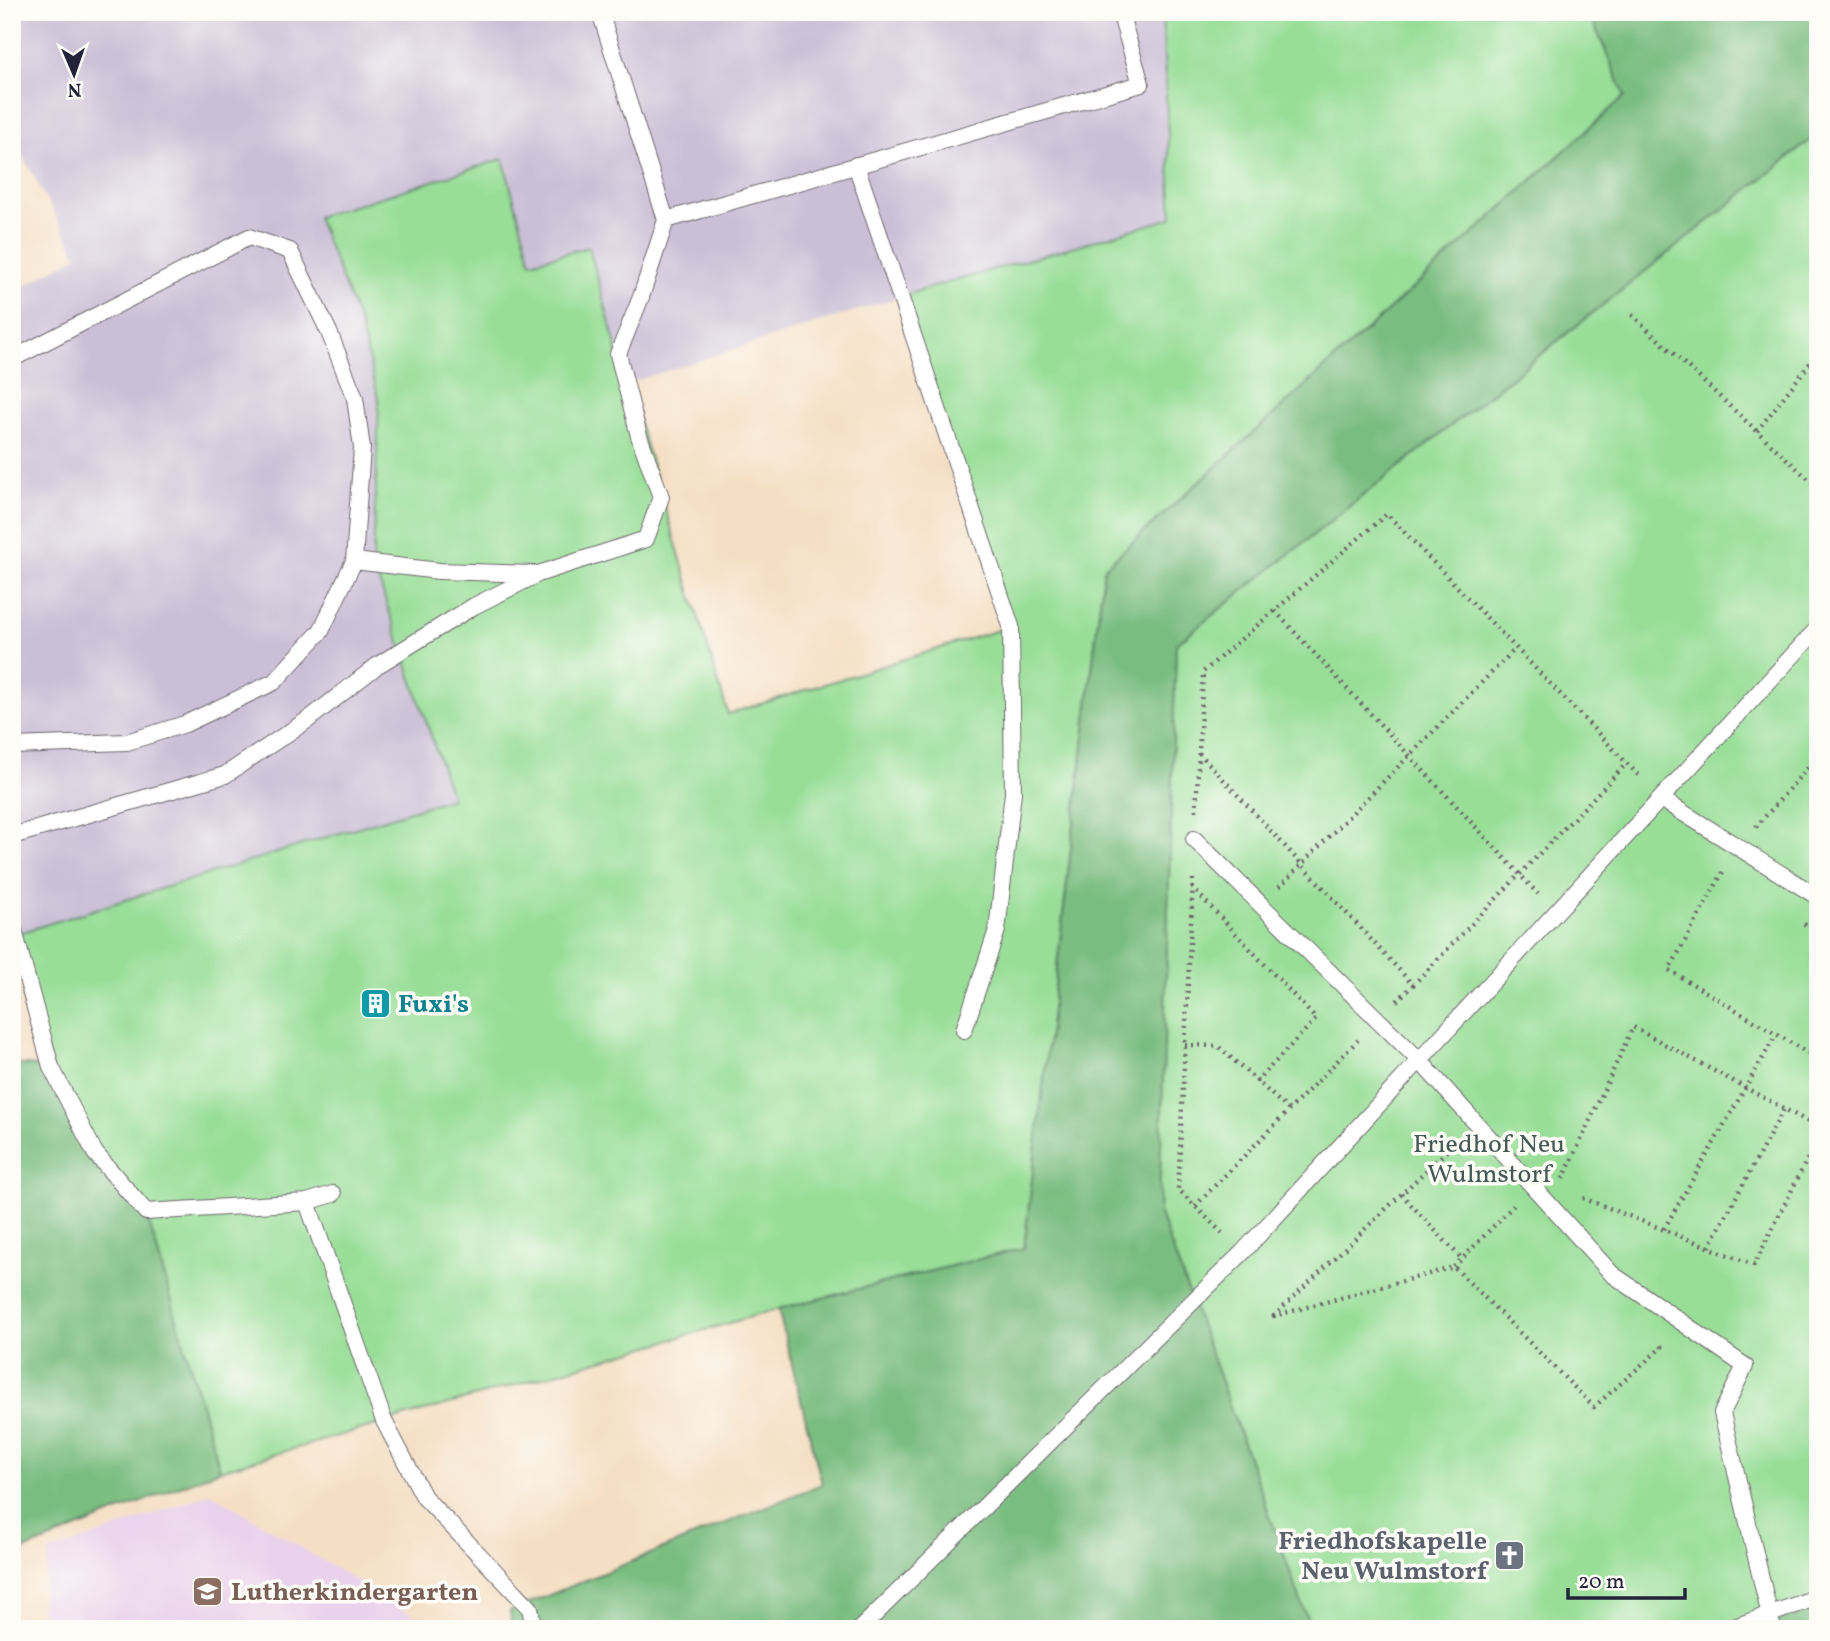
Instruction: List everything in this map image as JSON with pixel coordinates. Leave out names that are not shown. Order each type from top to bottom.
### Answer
[{"type":"lane","points":[[12,836],[225,775],[309,719],[378,666],[474,606],[538,574],[646,539],[661,497],[639,436],[618,354],[641,297],[666,220],[600,12]]},
{"type":"lane","points":[[666,220],[1141,84],[1120,12]]},
{"type":"lane","points":[[856,165],[909,331],[1011,626],[1013,793],[996,930],[964,1030]]},
{"type":"lane","points":[[12,359],[249,237],[290,251],[329,332],[355,398],[362,448],[354,562],[321,631],[274,682],[185,724],[127,742],[12,747]]},
{"type":"lane","points":[[354,562],[439,571],[538,574]]},
{"type":"lane","points":[[860,1629],[1242,1253],[1818,628]]},
{"type":"lane","points":[[1661,799],[1818,897]]},
{"type":"lane","points":[[1194,839],[1420,1061],[1612,1274],[1745,1366],[1722,1413],[1771,1622]]},
{"type":"lane","points":[[12,923],[51,1067],[95,1153],[146,1212],[307,1202],[333,1194]]},
{"type":"lane","points":[[307,1202],[384,1421],[424,1497],[530,1608],[534,1629]]},
{"type":"lane","points":[[1729,1629],[1771,1622],[1818,1597]]},
{"type":"path","points":[[1632,315],[1817,487]]},
{"type":"path","points":[[1756,431],[1818,353]]},
{"type":"path","points":[[1242,1253],[1178,1189],[1203,672],[1387,514],[1661,799]]},
{"type":"path","points":[[1275,611],[1556,912]]},
{"type":"path","points":[[1262,905],[1515,649]]},
{"type":"path","points":[[1198,753],[1413,985]]},
{"type":"path","points":[[1738,848],[1818,756]]},
{"type":"path","points":[[1195,1206],[1627,763]]},
{"type":"path","points":[[1733,878],[1722,872],[1669,970],[1818,1059]]},
{"type":"path","points":[[1192,887],[1316,1019],[1256,1082]]},
{"type":"path","points":[[1797,919],[1818,933]]},
{"type":"path","points":[[1559,1188],[1633,1027],[1818,1127]]},
{"type":"path","points":[[1664,1229],[1776,1035]]},
{"type":"path","points":[[1185,1045],[1218,1046],[1289,1110]]},
{"type":"path","points":[[1709,1247],[1784,1109]]},
{"type":"path","points":[[1462,1137],[1274,1316],[1454,1267],[1521,1197],[1534,1210],[1545,1201]]},
{"type":"path","points":[[1571,1193],[1754,1265],[1818,1138]]},
{"type":"path","points":[[1402,1194],[1462,1259]]},
{"type":"path","points":[[1454,1267],[1594,1407],[1662,1347],[1653,1338]]},
{"type":"shaded area","points":[[12,12],[1162,12],[1172,218],[899,297],[625,384],[589,247],[531,262],[318,217],[360,324],[379,401],[380,454],[373,564],[453,799],[16,934],[12,933],[12,293],[78,256],[12,137]]},
{"type":"shaded area","name":"Lutherkindergarten","points":[[211,1493],[436,1629],[38,1629],[49,1553]]},
{"type":"green space","points":[[1162,12],[1589,12],[1625,96],[1104,568],[1024,1248],[778,1309],[220,1470],[146,1212],[95,1153],[51,1067],[16,934],[452,798],[373,563],[379,401],[360,324],[317,217],[503,159],[531,262],[589,247],[618,354],[728,714],[1011,626],[899,297],[1172,218]]},
{"type":"green space","points":[[1589,12],[1818,12],[1818,134],[1176,644],[1159,1212],[1311,1629],[512,1629],[510,1611],[822,1484],[778,1309],[1024,1248],[1104,568],[1625,96]]},
{"type":"green space","name":"Friedhof Neu Wulmstorf","points":[[1818,134],[1818,1597],[1729,1629],[1311,1629],[1159,1212],[1176,644]]},
{"type":"green space","points":[[12,1064],[51,1067],[95,1153],[146,1212],[220,1470],[12,1555]]},
{"type":"green space","points":[[1818,1597],[1818,1629],[1729,1629]]},
{"type":"place","name":"Fuxi's","points":[[375,1003]]},
{"type":"place","name":"Friedhofskapelle Neu Wulmstorf","points":[[1510,1555]]},
{"type":"place","name":"Lutherkindergarten","points":[[208,1591]]}]
